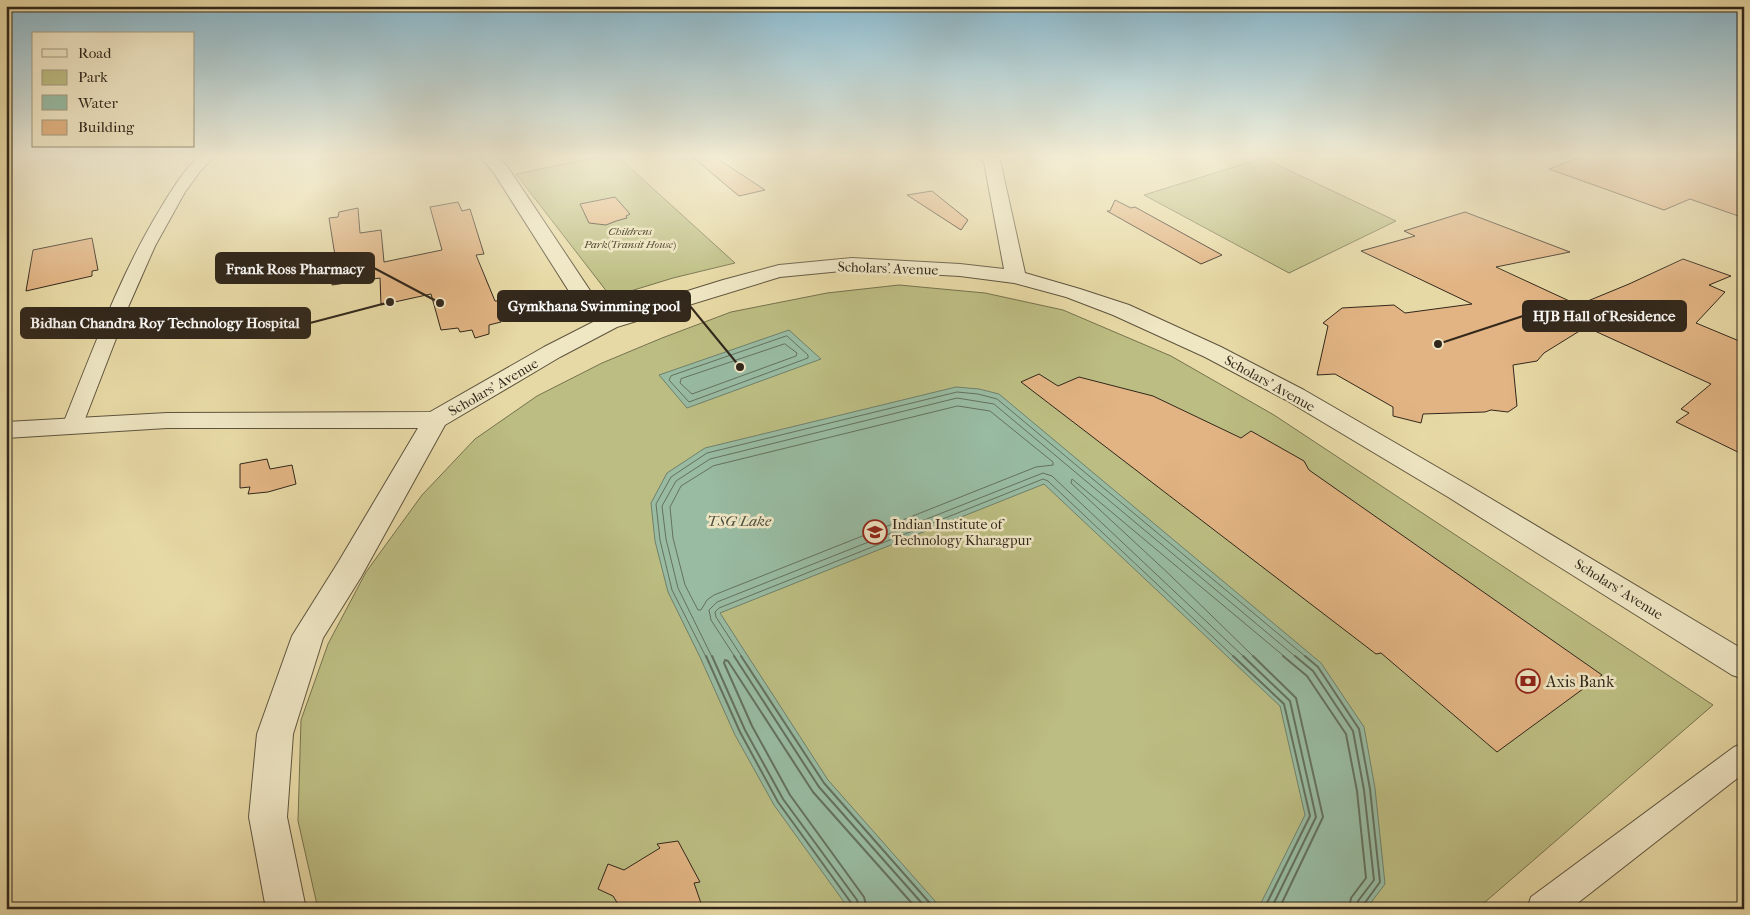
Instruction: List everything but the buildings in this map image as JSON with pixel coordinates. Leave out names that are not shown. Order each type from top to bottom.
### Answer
[{"type":"street","points":[[73,424],[139,263],[162,216],[174,198]]},
{"type":"street","points":[[519,198],[587,302],[608,322]]},
{"type":"street","points":[[1000,198],[1016,277]]},
{"type":"street","name":"Scholars' Avenue","points":[[286,909],[268,817],[275,734],[308,636],[354,561],[435,420],[608,322],[730,284],[779,271],[852,264],[960,270],[1016,277],[1073,293],[1121,310],[1213,352],[1295,395],[1449,486],[1744,666]]},
{"type":"street","points":[[6,430],[73,424],[238,418],[435,420]]},
{"type":"street","points":[[1543,909],[1744,756]]},
{"type":"green space","name":"Childrens Park(Transit House)","points":[[534,198],[663,198],[735,263],[673,278],[611,297]]},
{"type":"green space","points":[[1149,198],[1347,198],[1396,221],[1289,273]]},
{"type":"green space","points":[[899,285],[985,293],[1063,310],[1171,356],[1274,415],[1713,705],[1477,909],[318,909],[298,821],[301,720],[328,644],[366,572],[422,495],[475,439],[537,396],[602,363],[731,312],[827,293]]},
{"type":"water","points":[[789,330],[821,359],[687,408],[659,375]]},
{"type":"water","name":"TSG Lake","points":[[956,387],[979,389],[999,394],[1321,663],[1364,727],[1375,788],[1385,884],[1366,909],[1258,909],[1305,815],[1280,706],[1044,484],[720,613],[828,780],[942,909],[849,909],[774,805],[735,735],[668,592],[655,541],[651,503],[667,473],[705,448]]},
{"type":"place","name":"Bidhan Chandra Roy Technology Hospital","points":[[390,302]]},
{"type":"place","name":"Frank Ross Pharmacy","points":[[440,303]]},
{"type":"place","name":"HJB Hall of Residence","points":[[1438,344]]},
{"type":"place","name":"Gymkhana Swimming pool","points":[[740,367]]},
{"type":"place","name":"Indian Institute of Technology Kharagpur","points":[[875,532]]},
{"type":"place","name":"Axis Bank","points":[[1528,681]]}]
